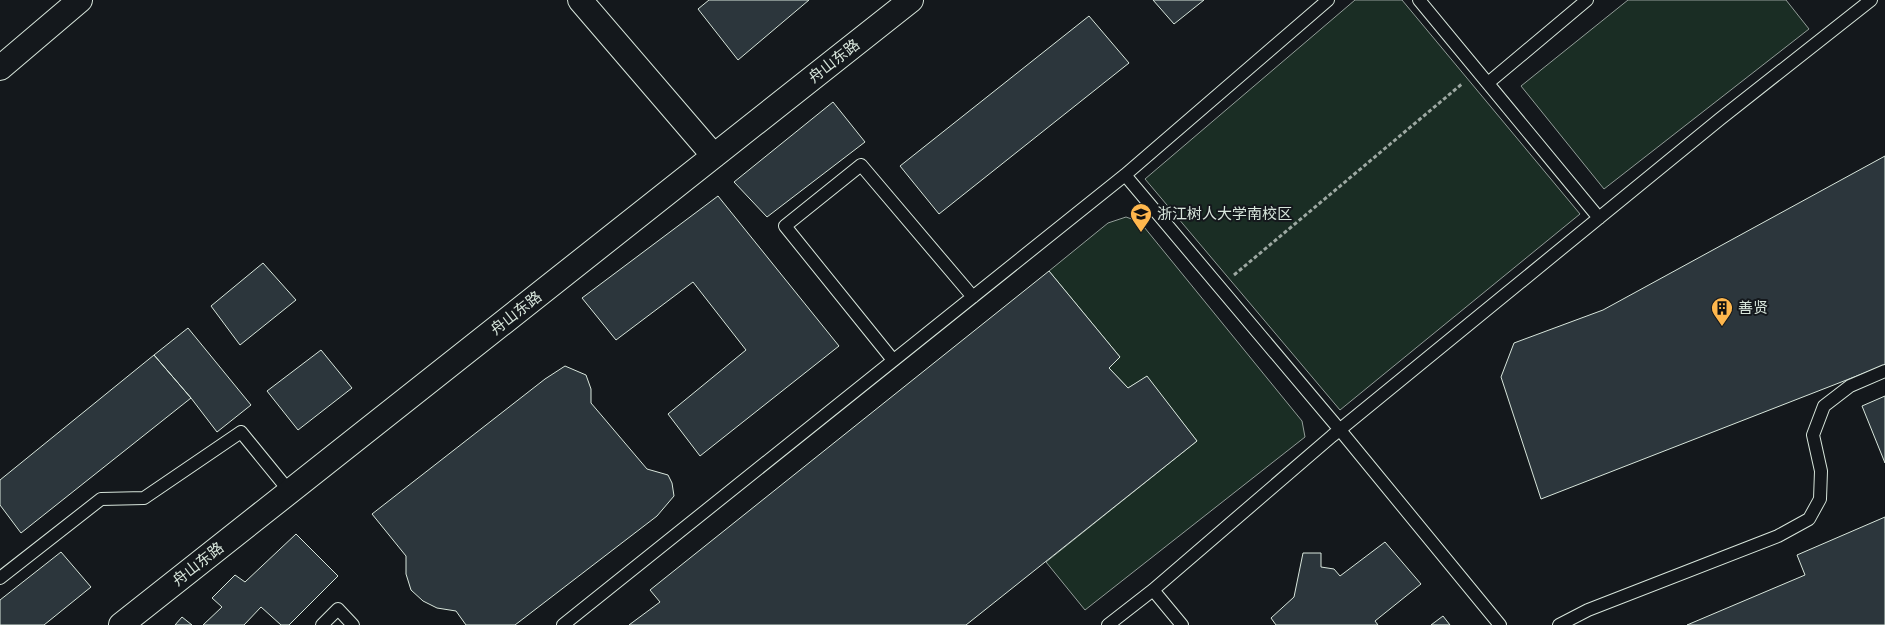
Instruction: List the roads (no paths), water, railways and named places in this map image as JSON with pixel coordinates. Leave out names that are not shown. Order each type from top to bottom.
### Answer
[{"type":"street","points":[[2,61],[80,0]]},
{"type":"street","points":[[580,0],[714,156]]},
{"type":"street","name":"舟山东路","points":[[121,625],[911,0]]},
{"type":"lane","points":[[563,625],[1125,175],[1328,0]]},
{"type":"lane","points":[[1419,0],[1599,218]]},
{"type":"lane","points":[[1488,83],[1587,0]]},
{"type":"lane","points":[[1108,625],[1153,590],[1340,430],[1599,218],[1855,4],[1871,0]]},
{"type":"lane","points":[[894,360],[785,226],[861,165],[973,297]]},
{"type":"lane","points":[[1125,175],[1340,430],[1500,625]]},
{"type":"lane","points":[[1559,625],[1588,610],[1778,536],[1809,519],[1820,499],[1821,471],[1813,435],[1824,406],[1850,386],[1885,371]]},
{"type":"lane","points":[[0,578],[101,499],[144,498],[240,432],[290,492]]},
{"type":"lane","points":[[1153,590],[1182,625]]},
{"type":"lane","points":[[322,625],[338,609],[353,625]]},
{"type":"place","name":"浙江树人大学南校区","points":[[1141,233]]},
{"type":"place","name":"善贤","points":[[1722,327]]}]
